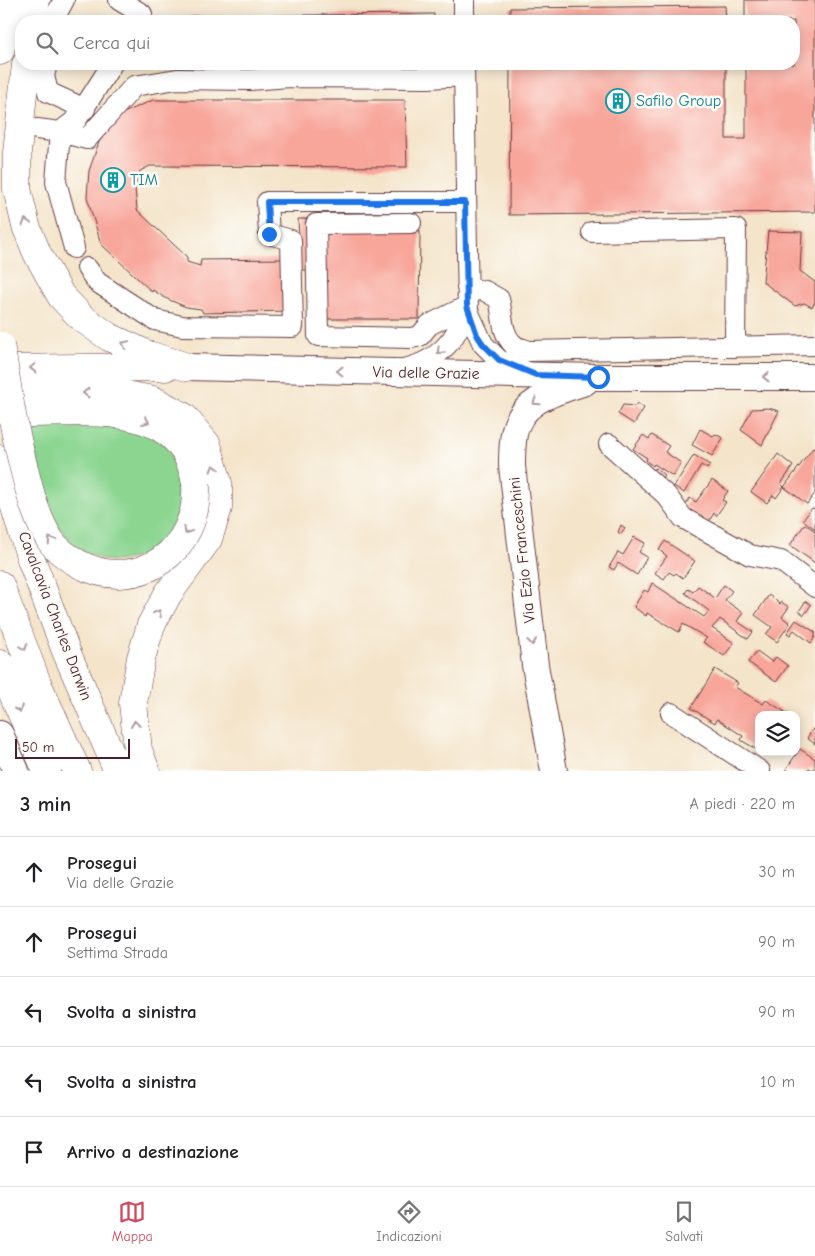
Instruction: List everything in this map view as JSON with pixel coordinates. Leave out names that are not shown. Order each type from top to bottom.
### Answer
[{"type":"highway","points":[[1,48],[13,0]]},
{"type":"highway","points":[[33,15],[36,0]]},
{"type":"highway","points":[[25,70],[17,153],[17,189],[26,226],[37,253],[61,296],[82,318],[110,337],[148,355],[187,367]]},
{"type":"highway","points":[[0,346],[16,436],[30,495],[51,541],[67,557],[86,568],[110,573],[142,569],[162,560],[178,546],[189,529],[196,504],[196,484],[191,464],[181,447],[162,428],[134,416],[119,414],[28,413]]},
{"type":"highway","points":[[0,369],[187,367]]},
{"type":"highway","points":[[0,394],[115,393],[153,400],[184,418],[207,446],[218,483],[218,508],[208,539],[168,594],[151,625],[141,658],[133,703],[138,750],[146,771]]},
{"type":"highway","name":"Cavalcavia Charles Darwin","points":[[0,458],[31,559],[62,642],[118,771]]},
{"type":"highway","points":[[0,585],[37,683],[77,771]]},
{"type":"highway","points":[[0,664],[47,771]]},
{"type":"main road","name":"Via delle Grazie","points":[[187,367],[598,377],[815,377]]},
{"type":"main road","name":"Via Ezio Franceschini","points":[[554,771],[535,665],[512,466],[512,441],[517,423],[534,402],[598,377]]},
{"type":"main road","points":[[0,734],[13,765]]},
{"type":"street","points":[[56,15],[64,0]]},
{"type":"street","points":[[119,0],[141,15]]},
{"type":"street","points":[[464,0],[464,15]]},
{"type":"street","points":[[46,70],[44,76],[48,92],[85,109]]},
{"type":"street","points":[[74,248],[56,182],[60,132],[77,119],[85,109],[109,70]]},
{"type":"street","points":[[116,70],[134,86]]},
{"type":"street","points":[[37,129],[60,132],[87,139],[134,86],[177,79],[249,80],[290,77],[428,78],[464,70],[467,302],[483,344],[499,360],[536,375]]},
{"type":"street","points":[[87,268],[97,282],[155,320],[182,326],[294,327],[290,240],[269,234],[267,202],[465,202]]},
{"type":"street","points":[[411,223],[316,224],[318,336],[411,338],[420,336],[429,325],[485,291],[499,299],[503,313],[504,330],[514,345],[529,351],[815,345]]},
{"type":"street","points":[[592,232],[736,228],[735,347]]},
{"type":"street","points":[[388,372],[415,367],[431,359],[452,339],[467,302]]},
{"type":"street","points":[[609,444],[667,496],[683,518],[750,555],[781,561],[815,587]]},
{"type":"street","points":[[671,713],[760,771]]},
{"type":"green space","points":[[28,422],[133,427],[166,445],[184,478],[182,515],[161,545],[140,557],[116,561],[104,560],[82,551],[72,543],[57,525],[43,482]]},
{"type":"building","name":"Safilo Group","points":[[745,0],[815,0],[815,212],[509,215],[510,70],[726,70],[726,139],[746,139],[746,70],[800,70],[800,15],[745,15]]},
{"type":"building","points":[[725,6],[726,15],[510,15],[510,8]]},
{"type":"building","points":[[434,14],[434,15],[312,15]]},
{"type":"building","name":"TIM","points":[[153,100],[405,100],[407,167],[150,166],[140,171],[135,188],[137,210],[187,257],[187,262],[200,266],[201,260],[286,259],[286,311],[203,313],[201,309],[186,307],[165,298],[153,290],[152,292],[101,244],[87,197],[89,171],[99,142],[121,114]]},
{"type":"building","points":[[298,219],[307,219],[309,270],[301,270]]},
{"type":"building","points":[[325,230],[420,230],[419,319],[325,319]]},
{"type":"building","points":[[768,231],[802,232],[800,271],[815,282],[815,302],[812,307],[804,303],[795,306],[763,282]]},
{"type":"building","points":[[637,403],[644,408],[634,424],[618,414],[623,405],[635,406]]},
{"type":"building","points":[[768,408],[779,411],[762,445],[741,430],[752,409]]},
{"type":"building","points":[[700,429],[713,436],[715,434],[723,438],[712,456],[692,445]]},
{"type":"building","points":[[643,435],[649,439],[652,435],[669,446],[665,452],[681,463],[673,476],[654,464],[653,466],[646,461],[647,458],[633,449]]},
{"type":"building","points":[[813,448],[815,449],[815,493],[807,504],[784,487]]},
{"type":"building","points":[[778,454],[793,466],[781,484],[784,487],[776,498],[773,495],[767,503],[751,492]]},
{"type":"building","points":[[694,455],[710,465],[707,469],[701,465],[684,493],[674,486]]},
{"type":"building","points":[[656,468],[664,475],[661,479],[652,471]]},
{"type":"building","points":[[712,480],[728,491],[722,500],[726,502],[716,516],[714,513],[708,523],[684,506],[690,498],[696,502]]},
{"type":"building","points":[[812,508],[815,509],[815,529],[803,520]]},
{"type":"building","points":[[805,524],[815,531],[815,563],[790,545]]},
{"type":"building","points":[[621,525],[625,528],[621,534],[618,532]]},
{"type":"building","points":[[634,537],[645,543],[639,552],[647,557],[637,575],[618,563],[614,570],[609,567],[618,552],[623,555]]},
{"type":"building","points":[[665,541],[695,561],[683,578],[676,573],[674,575],[669,572],[664,579],[655,573],[667,556],[659,550]]},
{"type":"building","points":[[652,583],[704,617],[709,611],[685,593],[688,589],[693,592],[698,586],[715,598],[724,585],[732,591],[725,600],[743,613],[737,621],[753,632],[748,639],[720,619],[712,628],[734,643],[724,656],[703,642],[707,638],[683,624],[679,632],[647,613],[646,616],[634,607],[644,590],[648,592]]},
{"type":"building","points":[[769,595],[780,604],[781,602],[789,607],[782,617],[790,623],[777,642],[766,634],[772,627],[755,615]]},
{"type":"building","points":[[806,601],[811,605],[804,615],[799,611]]},
{"type":"building","points":[[796,620],[815,632],[815,637],[811,643],[794,630],[790,635],[787,633]]},
{"type":"building","points":[[757,651],[772,662],[776,657],[788,666],[776,682],[748,662]]},
{"type":"building","points":[[715,669],[738,683],[735,687],[763,704],[766,700],[784,711],[755,711],[755,749],[741,740],[743,736],[717,719],[715,723],[691,708]]},
{"type":"building","points":[[815,726],[815,744],[807,738]]},
{"type":"building","points":[[800,749],[815,759],[813,770],[809,768],[806,771],[789,771],[786,769],[795,756],[800,756]]},
{"type":"place","name":"Safilo Group","points":[[618,101]]},
{"type":"place","name":"TIM","points":[[113,180]]},
{"type":"route","points":[[269,234],[267,202],[465,202],[467,306],[477,335],[483,344],[499,360],[536,375],[598,377]]}]
